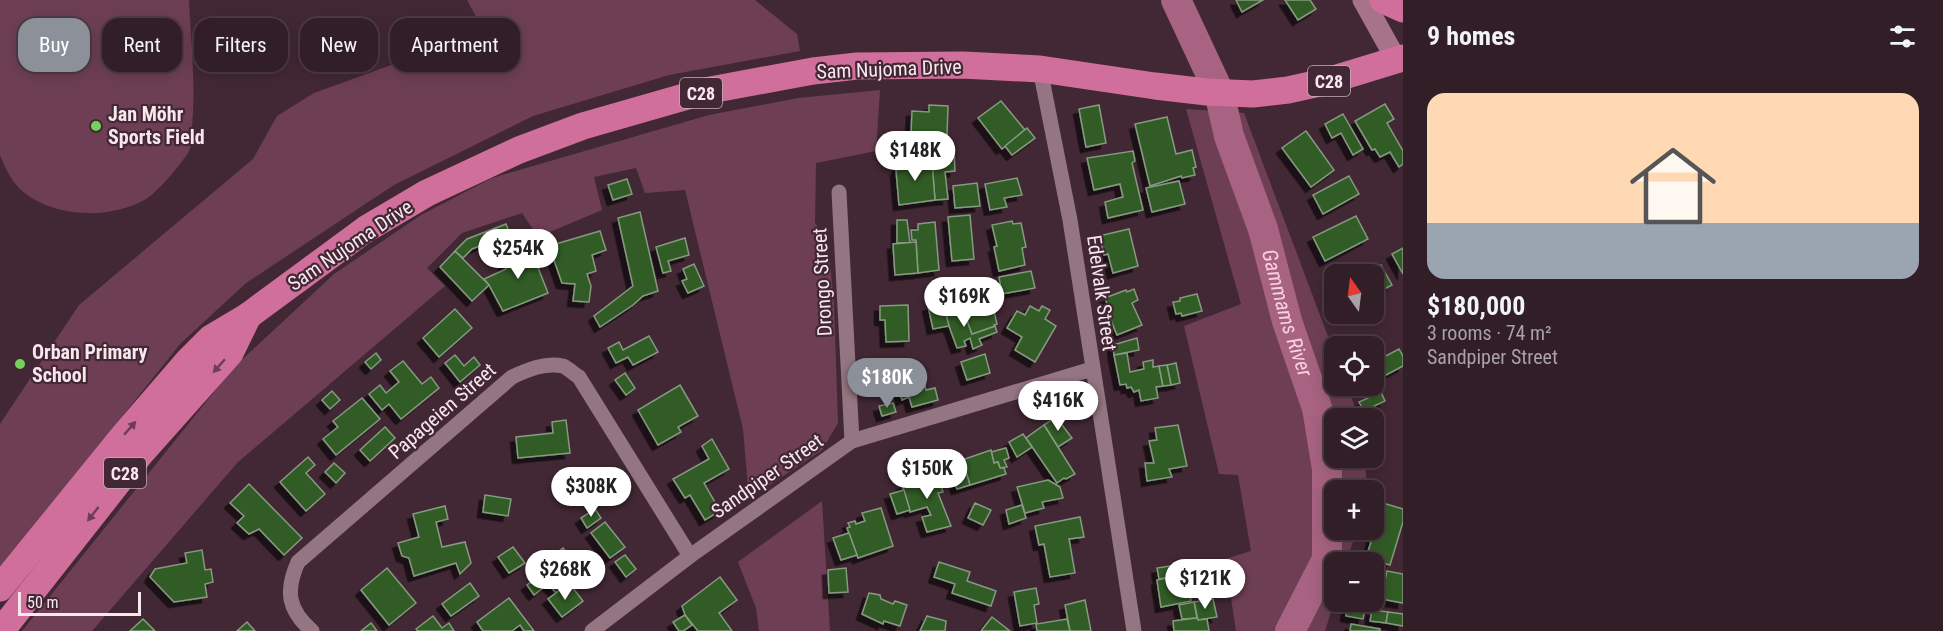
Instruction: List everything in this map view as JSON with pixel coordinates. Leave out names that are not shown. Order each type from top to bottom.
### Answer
[{"type":"highway","points":[[1383,0],[1403,9]]},
{"type":"highway","name":"Sam Nujoma Drive","points":[[0,588],[125,434],[211,338],[248,316],[366,229],[428,193],[519,150],[583,126],[705,92],[813,71],[857,66],[941,65],[1040,69],[1207,92],[1252,94],[1288,90],[1401,63]]},
{"type":"highway","name":"Sam Nujoma Drive","points":[[4,629],[141,453],[230,353],[248,316]]},
{"type":"street","points":[[1363,0],[1401,63]]},
{"type":"street","name":"Edelvalk Street","points":[[1040,69],[1070,220],[1134,631]]},
{"type":"street","name":"Drongo Street","points":[[838,192],[852,441]]},
{"type":"street","name":"Papageien Street","points":[[312,631],[302,622],[293,608],[290,591],[291,579],[298,562],[512,377],[531,368],[564,366],[579,377],[690,556]]},
{"type":"street","name":"Sandpiper Street","points":[[592,631],[690,556],[852,441],[1092,369]]},
{"type":"shaded area","name":"Jan Möhr Sports Field","points":[[0,0],[189,0],[193,80],[191,146],[176,169],[151,195],[132,206],[116,210],[99,213],[65,211],[34,199],[21,190],[6,169],[0,155]]},
{"type":"shaded area","points":[[467,0],[755,0],[797,34],[800,51],[669,75],[533,116],[394,185],[246,283],[181,343],[0,569],[0,424],[79,305],[253,159],[277,116],[314,93],[372,72],[378,72],[378,70],[390,65],[390,72],[520,72],[520,18],[477,18]]},
{"type":"shaded area","points":[[880,90],[876,151],[816,163],[815,222],[829,254],[834,303],[838,423],[822,450],[749,499],[743,429],[685,190],[645,193],[636,168],[594,177],[602,210],[538,237],[522,213],[462,233],[427,268],[445,286],[238,462],[92,631],[22,631],[234,367],[334,274],[421,215],[492,178],[709,115],[798,98]]},
{"type":"shaded area","points":[[1186,109],[1244,113],[1328,336],[1324,336],[1324,396],[1351,396],[1355,408],[1324,408],[1324,468],[1366,468],[1366,480],[1324,480],[1324,540],[1354,540],[1349,552],[1324,552],[1324,612],[1331,612],[1325,631],[1236,631],[1225,559],[1251,551],[1238,475],[1219,474],[1184,326],[1241,304]]},
{"type":"shaded area","points":[[822,501],[830,631],[759,631],[756,608],[738,562]]},
{"type":"building","points":[[1236,0],[1263,0],[1242,12]]},
{"type":"building","points":[[1285,0],[1310,0],[1316,9],[1298,20]]},
{"type":"building","points":[[1001,101],[1025,130],[1002,149],[978,118]]},
{"type":"building","points":[[1385,104],[1394,119],[1387,123],[1403,151],[1403,164],[1399,167],[1390,152],[1380,157],[1375,149],[1372,150],[1355,121]]},
{"type":"building","points":[[929,105],[948,106],[947,135],[911,135],[912,111],[929,112]]},
{"type":"building","points":[[1099,105],[1106,143],[1086,147],[1079,109]]},
{"type":"building","points":[[1343,114],[1363,149],[1353,155],[1341,133],[1332,138],[1325,124]]},
{"type":"building","points":[[1167,117],[1176,154],[1192,150],[1196,167],[1193,168],[1195,175],[1182,178],[1181,176],[1150,186],[1135,124]]},
{"type":"building","points":[[1027,128],[1035,138],[1012,155],[1005,146]]},
{"type":"building","points":[[1306,131],[1334,170],[1311,187],[1282,148]]},
{"type":"building","points":[[911,135],[929,135],[928,151],[888,150],[888,139],[911,140]]},
{"type":"building","points":[[954,150],[955,171],[945,172],[948,199],[935,200],[931,152]]},
{"type":"building","points":[[1133,151],[1135,161],[1132,163],[1143,210],[1108,218],[1105,202],[1123,197],[1120,184],[1094,190],[1087,158]]},
{"type":"building","points":[[915,160],[915,162],[932,161],[935,200],[899,205],[896,170],[898,166],[904,165],[904,161]]},
{"type":"building","points":[[1349,176],[1359,194],[1323,214],[1313,195]]},
{"type":"building","points":[[1017,178],[1022,195],[1004,198],[1007,207],[990,210],[985,184]]},
{"type":"building","points":[[627,179],[632,194],[613,200],[608,185]]},
{"type":"building","points":[[1179,181],[1185,204],[1152,212],[1146,188]]},
{"type":"building","points":[[977,183],[980,206],[955,208],[953,186]]},
{"type":"building","points":[[640,212],[658,291],[643,296],[600,327],[594,316],[633,286],[618,218]]},
{"type":"building","points":[[970,215],[974,259],[952,261],[948,217]]},
{"type":"building","points":[[1356,216],[1368,239],[1325,261],[1313,237]]},
{"type":"building","points":[[897,220],[907,220],[910,243],[897,243]]},
{"type":"building","points":[[1012,221],[1013,224],[1021,223],[1026,247],[1022,248],[1025,265],[999,271],[992,225]]},
{"type":"building","points":[[935,222],[939,270],[918,273],[916,240],[912,240],[911,230],[918,230],[918,224]]},
{"type":"building","points":[[506,224],[510,234],[472,249],[463,258],[455,251],[467,239]]},
{"type":"building","points":[[1129,229],[1138,266],[1113,273],[1108,254],[1104,255],[1099,236]]},
{"type":"building","points":[[600,231],[606,250],[592,255],[596,271],[587,274],[591,286],[589,302],[573,301],[575,284],[562,283],[549,246]]},
{"type":"building","points":[[685,238],[689,255],[668,261],[671,271],[663,273],[656,247]]},
{"type":"building","points":[[916,242],[918,273],[895,275],[893,244]]},
{"type":"building","points":[[530,247],[548,293],[503,311],[484,279],[506,269],[502,258]]},
{"type":"building","points":[[1403,248],[1403,274],[1392,254]]},
{"type":"building","points":[[455,251],[489,285],[472,301],[440,267]]},
{"type":"building","points":[[694,264],[704,286],[688,293],[682,281],[687,279],[683,269]]},
{"type":"building","points":[[1384,270],[1392,285],[1384,289]]},
{"type":"building","points":[[1031,271],[1035,288],[1002,294],[999,277]]},
{"type":"building","points":[[1134,289],[1138,300],[1132,303],[1142,325],[1117,335],[1107,311],[1109,309],[1105,298]]},
{"type":"building","points":[[1197,294],[1202,311],[1182,316],[1181,313],[1176,314],[1173,302]]},
{"type":"building","points":[[957,298],[961,313],[964,312],[972,334],[995,326],[997,332],[979,339],[982,345],[973,349],[970,338],[964,341],[966,346],[957,348],[949,326],[946,316],[949,315],[948,311],[951,309],[950,300]]},
{"type":"building","points":[[941,303],[949,326],[933,329],[928,306]]},
{"type":"building","points":[[992,303],[997,324],[972,334],[965,310]]},
{"type":"building","points":[[908,305],[909,341],[886,342],[885,320],[880,320],[880,306]]},
{"type":"building","points":[[1030,306],[1039,311],[1042,306],[1050,310],[1045,319],[1056,326],[1035,362],[1015,350],[1022,337],[1007,328],[1017,311],[1025,315]]},
{"type":"building","points":[[455,309],[472,328],[439,357],[423,338]]},
{"type":"building","points":[[649,336],[658,352],[633,365],[628,357],[616,363],[608,348],[619,342],[623,350]]},
{"type":"building","points":[[1137,338],[1139,350],[1114,355],[1113,345]]},
{"type":"building","points":[[1399,349],[1403,356],[1403,366],[1386,375],[1384,357]]},
{"type":"building","points":[[376,353],[381,360],[371,369],[365,362]]},
{"type":"building","points":[[1127,353],[1130,372],[1144,369],[1143,362],[1153,360],[1153,367],[1159,366],[1163,386],[1156,387],[1158,398],[1141,401],[1139,390],[1134,392],[1131,387],[1127,388],[1126,384],[1120,385],[1114,355]]},
{"type":"building","points":[[985,354],[990,373],[967,380],[961,362]]},
{"type":"building","points":[[455,355],[464,366],[474,357],[480,365],[460,382],[445,363]]},
{"type":"building","points":[[403,361],[422,384],[431,377],[439,388],[401,419],[389,404],[382,410],[369,394],[380,385],[386,393],[399,382],[390,371]]},
{"type":"building","points":[[1176,363],[1180,383],[1171,385],[1167,365]]},
{"type":"building","points":[[1167,365],[1171,385],[1163,386],[1159,366]]},
{"type":"building","points":[[920,367],[926,390],[935,388],[938,400],[912,407],[909,397],[902,400],[894,372],[905,369],[906,373]]},
{"type":"building","points":[[625,373],[635,388],[626,395],[615,380]]},
{"type":"building","points":[[680,385],[698,416],[678,427],[681,432],[658,445],[638,410]]},
{"type":"building","points":[[332,391],[340,400],[330,409],[322,400]]},
{"type":"building","points":[[1372,396],[1383,396],[1385,401],[1370,408],[1362,408],[1359,402]]},
{"type":"building","points":[[362,398],[380,419],[336,455],[323,439],[338,427],[333,421]]},
{"type":"building","points":[[893,403],[896,412],[882,416],[879,406]]},
{"type":"building","points":[[1056,417],[1072,438],[1058,447],[1044,425]]},
{"type":"building","points":[[566,420],[570,453],[518,458],[516,437],[553,433],[552,422]]},
{"type":"building","points":[[1044,425],[1075,474],[1057,483],[1026,438]]},
{"type":"building","points":[[1178,425],[1187,466],[1169,469],[1172,477],[1147,481],[1145,463],[1154,463],[1149,441],[1157,440],[1155,428]]},
{"type":"building","points":[[385,427],[395,438],[370,461],[360,450]]},
{"type":"building","points":[[1023,434],[1032,447],[1017,457],[1009,442]]},
{"type":"building","points":[[712,439],[729,469],[704,483],[720,511],[705,520],[690,495],[685,498],[673,479],[709,459],[702,446]]},
{"type":"building","points":[[1006,448],[1009,458],[1004,460],[1007,467],[1000,468],[998,462],[994,463],[991,452]]},
{"type":"building","points":[[991,450],[994,463],[998,462],[1006,474],[970,485],[962,460]]},
{"type":"building","points":[[961,455],[970,485],[957,489],[948,459]]},
{"type":"building","points":[[308,457],[315,465],[306,473],[325,494],[306,511],[280,482]]},
{"type":"building","points":[[334,463],[345,473],[336,483],[325,472]]},
{"type":"building","points":[[936,470],[943,492],[938,493],[951,526],[927,532],[922,517],[931,515],[927,507],[910,512],[902,485],[914,481],[913,477]]},
{"type":"building","points":[[1048,480],[1060,487],[1063,498],[1042,502],[1044,508],[1025,513],[1017,487]]},
{"type":"building","points":[[249,484],[302,538],[284,555],[259,529],[249,534],[237,523],[244,516],[230,503]]},
{"type":"building","points":[[904,490],[910,510],[897,514],[890,494]]},
{"type":"building","points":[[485,495],[511,499],[508,516],[483,512]]},
{"type":"building","points":[[975,503],[991,510],[983,525],[968,518]]},
{"type":"building","points":[[1384,503],[1403,509],[1403,522],[1390,565],[1384,563],[1384,552],[1368,552],[1372,540],[1384,540]]},
{"type":"building","points":[[1022,505],[1026,518],[1009,524],[1006,510]]},
{"type":"building","points":[[445,506],[448,519],[436,522],[442,547],[465,542],[471,563],[460,574],[456,563],[414,576],[409,558],[402,556],[398,543],[419,537],[413,514]]},
{"type":"building","points":[[881,508],[893,546],[858,558],[847,528],[850,527],[848,523],[855,521],[856,524],[865,521],[862,513]]},
{"type":"building","points":[[595,509],[601,518],[587,528],[581,518]]},
{"type":"building","points":[[1080,517],[1084,537],[1069,539],[1075,573],[1050,577],[1044,544],[1039,545],[1035,526]]},
{"type":"building","points":[[605,522],[625,547],[610,558],[591,533]]},
{"type":"building","points":[[849,533],[857,555],[841,560],[833,538]]},
{"type":"building","points":[[513,547],[525,563],[509,573],[498,557]]},
{"type":"building","points":[[563,548],[575,564],[559,577],[564,587],[556,593],[548,584],[534,595],[527,585],[539,576],[534,570]]},
{"type":"building","points":[[202,550],[205,570],[211,569],[213,582],[205,584],[207,597],[174,602],[150,577],[155,569],[187,563],[185,553]]},
{"type":"building","points":[[625,555],[636,569],[626,577],[615,562]]},
{"type":"building","points":[[939,562],[970,572],[967,581],[996,591],[991,606],[952,593],[955,584],[934,577]]},
{"type":"building","points":[[1182,564],[1186,574],[1159,579],[1157,568]]},
{"type":"building","points":[[387,568],[416,603],[389,625],[361,590]]},
{"type":"building","points":[[846,568],[848,592],[829,593],[828,570]]},
{"type":"building","points":[[1387,571],[1403,574],[1403,603],[1384,600]]},
{"type":"building","points":[[1186,574],[1191,601],[1161,607],[1157,580]]},
{"type":"building","points":[[720,577],[737,600],[719,613],[732,631],[698,631],[685,615],[682,606]]},
{"type":"building","points":[[470,583],[479,596],[451,616],[442,604]]},
{"type":"building","points":[[564,587],[568,592],[573,588],[583,601],[562,617],[548,599]]},
{"type":"building","points":[[1036,588],[1039,604],[1034,605],[1037,623],[1020,626],[1014,592]]},
{"type":"building","points":[[869,593],[880,595],[881,599],[893,604],[895,601],[907,605],[900,626],[884,621],[883,624],[862,614]]},
{"type":"building","points":[[509,598],[534,631],[524,631],[520,625],[512,631],[483,631],[477,622]]},
{"type":"building","points":[[1213,599],[1217,617],[1198,620],[1194,602]]},
{"type":"building","points":[[1085,600],[1091,631],[1070,631],[1065,605]]},
{"type":"building","points":[[1194,602],[1197,618],[1182,619],[1179,605]]},
{"type":"building","points":[[1347,612],[1364,612],[1363,619],[1346,616]]},
{"type":"building","points":[[1372,612],[1388,612],[1386,623],[1370,621]]},
{"type":"building","points":[[1388,612],[1403,614],[1403,626],[1386,623]]},
{"type":"building","points":[[685,615],[692,625],[679,631],[673,622]]},
{"type":"building","points":[[433,616],[442,628],[449,623],[454,631],[418,631],[416,629]]},
{"type":"building","points":[[927,616],[946,621],[945,631],[920,631]]},
{"type":"building","points":[[992,617],[1010,631],[981,631]]},
{"type":"building","points":[[1197,618],[1198,620],[1207,619],[1209,631],[1174,631],[1173,621]]},
{"type":"building","points":[[143,619],[155,631],[130,631]]},
{"type":"building","points":[[1067,619],[1070,631],[1037,631],[1036,624]]},
{"type":"building","points":[[247,622],[255,631],[237,631]]},
{"type":"building","points":[[371,623],[377,631],[361,631]]},
{"type":"building","points":[[1351,624],[1380,629],[1380,631],[1350,631]]},
{"type":"waterway","name":"Gammams River","points":[[1176,0],[1219,92],[1229,136],[1263,229],[1287,321],[1317,408],[1327,469],[1327,559],[1290,631]]},
{"type":"place","name":"Jan Möhr Sports Field","points":[[96,126]]},
{"type":"place","name":"Orban Primary School","points":[[20,364]]}]
